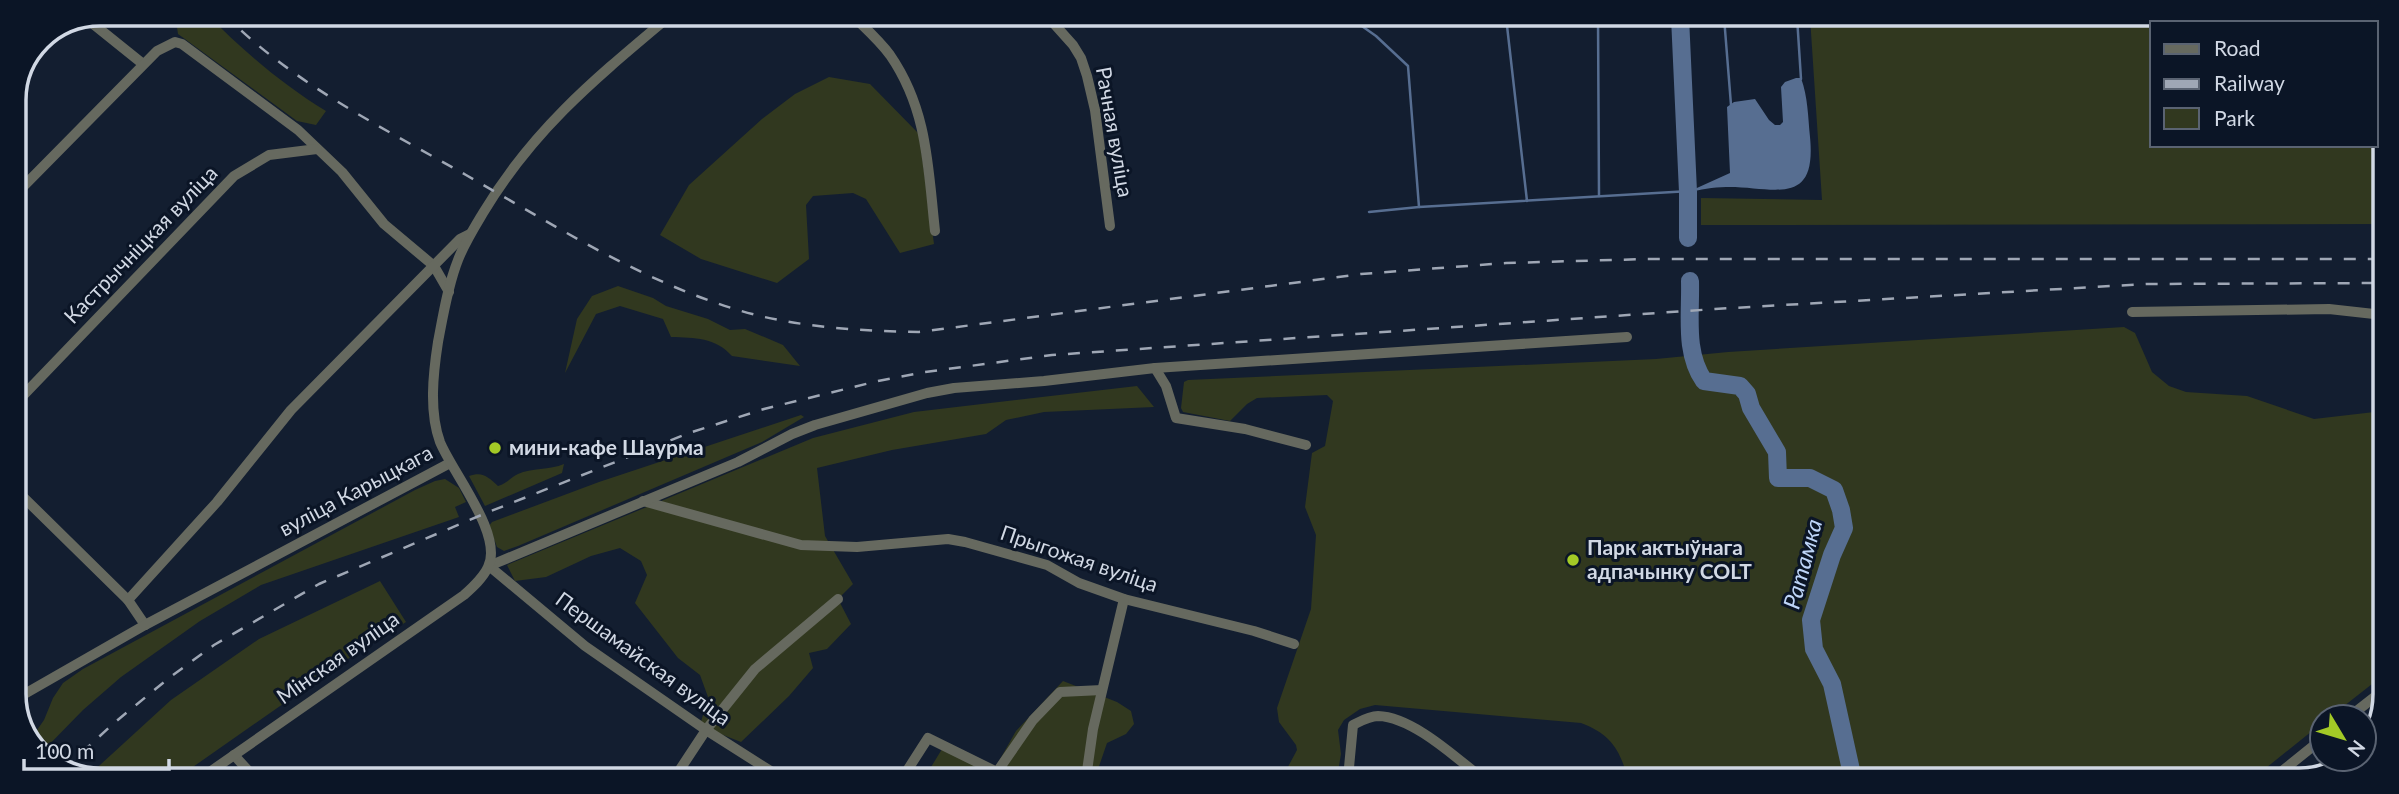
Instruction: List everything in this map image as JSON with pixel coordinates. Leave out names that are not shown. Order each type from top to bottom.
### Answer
[{"type":"street","name":"вуліца Карыцкага","points":[[26,693],[145,625],[450,463],[437,431],[433,385],[438,343],[458,259],[496,190],[554,118],[590,83],[658,26]]},
{"type":"street","points":[[862,26],[899,69],[920,119],[927,148],[935,231]]},
{"type":"street","name":"Рачная вуліца","points":[[1056,26],[1073,45],[1087,76],[1095,110],[1110,226]]},
{"type":"street","points":[[96,27],[143,64]]},
{"type":"street","points":[[26,184],[143,64],[158,51],[175,42],[182,44],[298,130],[342,172],[384,223],[433,266],[449,292]]},
{"type":"street","points":[[293,151],[298,130]]},
{"type":"street","name":"Кастрычніцкая вуліца","points":[[26,392],[221,188],[250,165],[269,155],[317,149]]},
{"type":"street","name":"вуліца Карыцкага","points":[[128,600],[217,502],[291,410],[460,239],[471,233]]},
{"type":"street","points":[[2132,312],[2329,309],[2373,314]]},
{"type":"street","points":[[450,463],[482,521],[490,546],[489,566],[738,462],[792,434],[927,393],[1155,368],[1627,337]]},
{"type":"street","points":[[1155,368],[1166,386],[1176,418],[1245,429],[1306,445]]},
{"type":"street","points":[[26,500],[128,600],[145,625]]},
{"type":"street","name":"Прыгожая вуліца","points":[[643,501],[801,545],[858,547],[948,539],[965,542],[1047,565],[1079,583],[1124,599],[1254,631],[1294,644]]},
{"type":"street","name":"Першамайская вуліца","points":[[489,566],[585,646],[766,768]]},
{"type":"street","name":"Мінская вуліца","points":[[215,768],[464,595],[489,566]]},
{"type":"street","points":[[682,768],[706,730],[755,669],[838,599]]},
{"type":"street","points":[[1087,768],[1093,729],[1124,599]]},
{"type":"street","points":[[1000,768],[1033,720],[1060,692],[1102,690]]},
{"type":"street","points":[[1349,768],[1353,725],[1378,716],[1401,722],[1430,739],[1469,768]]},
{"type":"street","points":[[909,768],[928,738],[989,768]]},
{"type":"street","points":[[2286,768],[2308,750]]},
{"type":"street","points":[[234,755],[246,768]]},
{"type":"green space","points":[[177,26],[219,26],[294,90],[326,111],[316,125],[297,121],[178,34]]},
{"type":"green space","points":[[1811,26],[2150,26],[2150,147],[2373,147],[2373,224],[1701,225],[1701,198],[1822,200]]},
{"type":"green space","points":[[829,77],[870,84],[919,134],[934,244],[900,253],[866,199],[853,193],[813,196],[806,205],[809,259],[777,283],[701,259],[660,235],[689,185],[762,119],[795,94]]},
{"type":"green space","points":[[618,286],[653,298],[666,306],[708,319],[730,330],[745,329],[783,345],[800,366],[732,356],[712,342],[671,337],[663,319],[620,306],[596,314],[565,373],[577,319],[592,296]]},
{"type":"green space","points":[[2124,327],[2135,333],[2152,372],[2169,386],[2186,392],[2247,396],[2314,419],[2373,412],[2373,683],[2348,703],[2308,703],[2308,734],[2266,768],[1625,768],[1613,744],[1600,732],[1581,723],[1375,705],[1360,709],[1344,720],[1338,730],[1341,754],[1339,768],[1287,768],[1297,750],[1279,722],[1277,708],[1311,609],[1316,535],[1305,507],[1312,453],[1325,446],[1333,401],[1327,395],[1257,398],[1230,421],[1183,412],[1181,408],[1184,382],[1656,359]]},
{"type":"green space","points":[[1137,386],[1154,407],[1044,412],[1006,420],[986,434],[892,450],[817,468],[825,536],[853,584],[838,599],[851,624],[827,649],[809,653],[813,668],[789,696],[741,742],[718,733],[701,722],[708,697],[700,675],[678,658],[635,603],[647,575],[641,561],[620,548],[591,556],[546,577],[515,581],[507,565],[813,438],[914,412]]},
{"type":"green space","points":[[801,415],[804,417],[762,442],[518,546],[504,551],[497,547],[489,526],[492,522],[599,482]]},
{"type":"green space","points":[[564,464],[562,473],[485,506],[469,476],[482,475],[498,486],[523,472]]},
{"type":"green space","points":[[445,479],[459,488],[466,502],[455,507],[459,517],[261,585],[200,621],[121,677],[48,745],[36,731],[63,683],[83,669],[435,481]]},
{"type":"green space","points":[[380,581],[406,622],[343,662],[191,768],[97,768],[171,700],[259,639]]},
{"type":"green space","points":[[1063,681],[1117,702],[1131,711],[1134,724],[1126,734],[1107,743],[1098,768],[995,768],[1016,731]]},
{"type":"green space","points":[[942,749],[995,768],[930,768]]},
{"type":"water","points":[[1801,78],[1805,92],[1810,137],[1810,160],[1806,175],[1799,184],[1788,189],[1775,190],[1726,187],[1688,192],[1730,173],[1727,107],[1734,102],[1755,99],[1769,120],[1780,125],[1783,122],[1781,87],[1785,82]]},
{"type":"waterway","points":[[1362,26],[1408,66],[1419,207],[1690,191]]},
{"type":"waterway","points":[[1507,26],[1527,201]]},
{"type":"waterway","points":[[1598,26],[1599,196]]},
{"type":"waterway","name":"Ратамка","points":[[1680,26],[1688,238]]},
{"type":"waterway","points":[[1725,26],[1731,105]]},
{"type":"waterway","points":[[1798,26],[1801,79]]},
{"type":"waterway","points":[[1369,212],[1419,207]]},
{"type":"waterway","name":"Ратамка","points":[[1690,281],[1691,346],[1704,381],[1740,386],[1747,394],[1751,408],[1777,452],[1778,478],[1810,478],[1834,490],[1841,510],[1844,528],[1832,555],[1811,620],[1814,649],[1832,684],[1851,768]]},
{"type":"railway","points":[[237,26],[279,62],[339,103],[607,255],[717,303],[756,315],[817,326],[919,332],[1361,274],[1506,263],[1646,259],[2373,259]]},
{"type":"railway","points":[[72,762],[114,723],[214,645],[319,584],[486,513],[689,433],[764,409],[878,381],[1052,355],[1715,309],[2146,284],[2373,283]]},
{"type":"place","name":"мини-кафе Шаурма","points":[[495,448]]},
{"type":"place","name":"Парк актыўнага адпачынку COLT","points":[[1573,560]]}]
